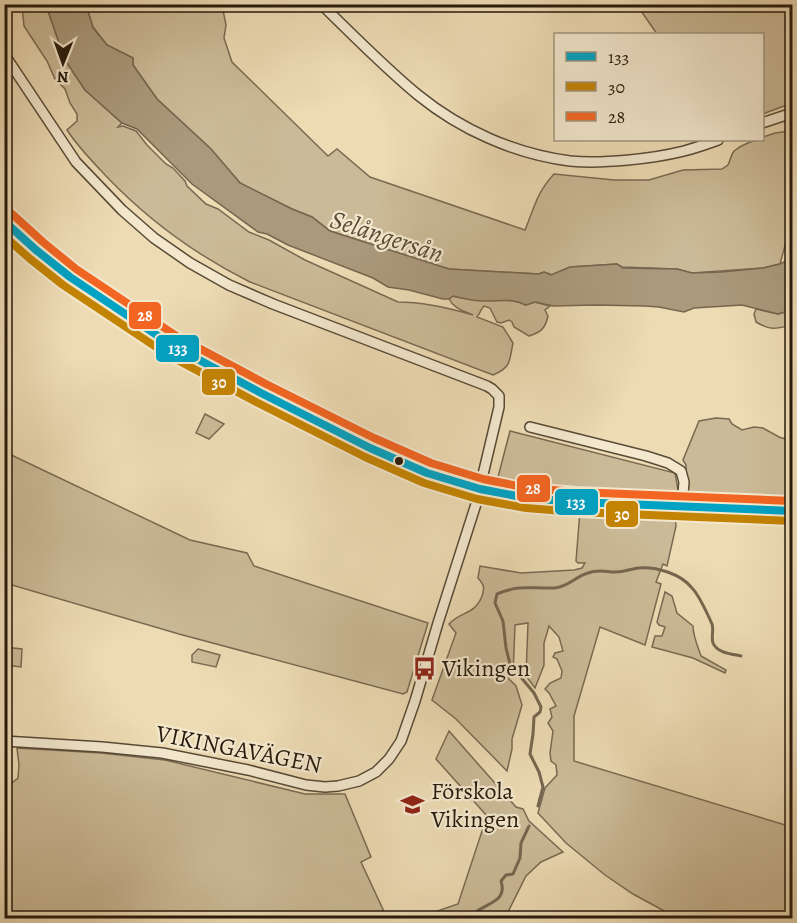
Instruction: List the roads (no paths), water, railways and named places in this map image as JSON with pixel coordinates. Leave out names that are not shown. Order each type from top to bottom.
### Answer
[{"type":"street","points":[[321,4],[419,96],[479,134],[522,149],[550,158],[600,161],[682,152],[715,141]]},
{"type":"street","name":"VIKINGAVÄGEN","points":[[4,54],[76,162],[122,210],[154,238],[190,263],[229,285],[486,387],[499,396],[500,407],[480,489],[415,701],[401,741],[389,759],[376,772],[359,781],[325,787],[162,753],[4,741]]},
{"type":"street","points":[[764,122],[792,112]]},
{"type":"street","points":[[4,221],[69,277],[173,346],[261,393],[389,457],[427,473],[456,483],[527,498],[587,503],[792,511]]},
{"type":"street","points":[[530,427],[668,463],[681,471],[684,482],[682,506]]},
{"type":"waterway","points":[[538,806],[543,787],[530,754],[534,717],[540,712],[541,707],[534,693],[510,664],[503,621],[495,603],[497,594],[520,588],[560,587],[584,574],[595,571],[619,572],[638,568],[660,570],[675,575],[695,591],[712,624],[712,641],[715,646],[725,653],[741,656]]},
{"type":"waterway","points":[[475,918],[477,911],[500,896],[501,881],[506,875],[513,874],[520,858],[521,843],[529,826]]},
{"type":"place","name":"Vikingen","points":[[424,668]]},
{"type":"place","name":"Förskola Vikingen","points":[[413,805]]},
{"type":"water label","name":"Selångersån","points":[[387,236]]}]
